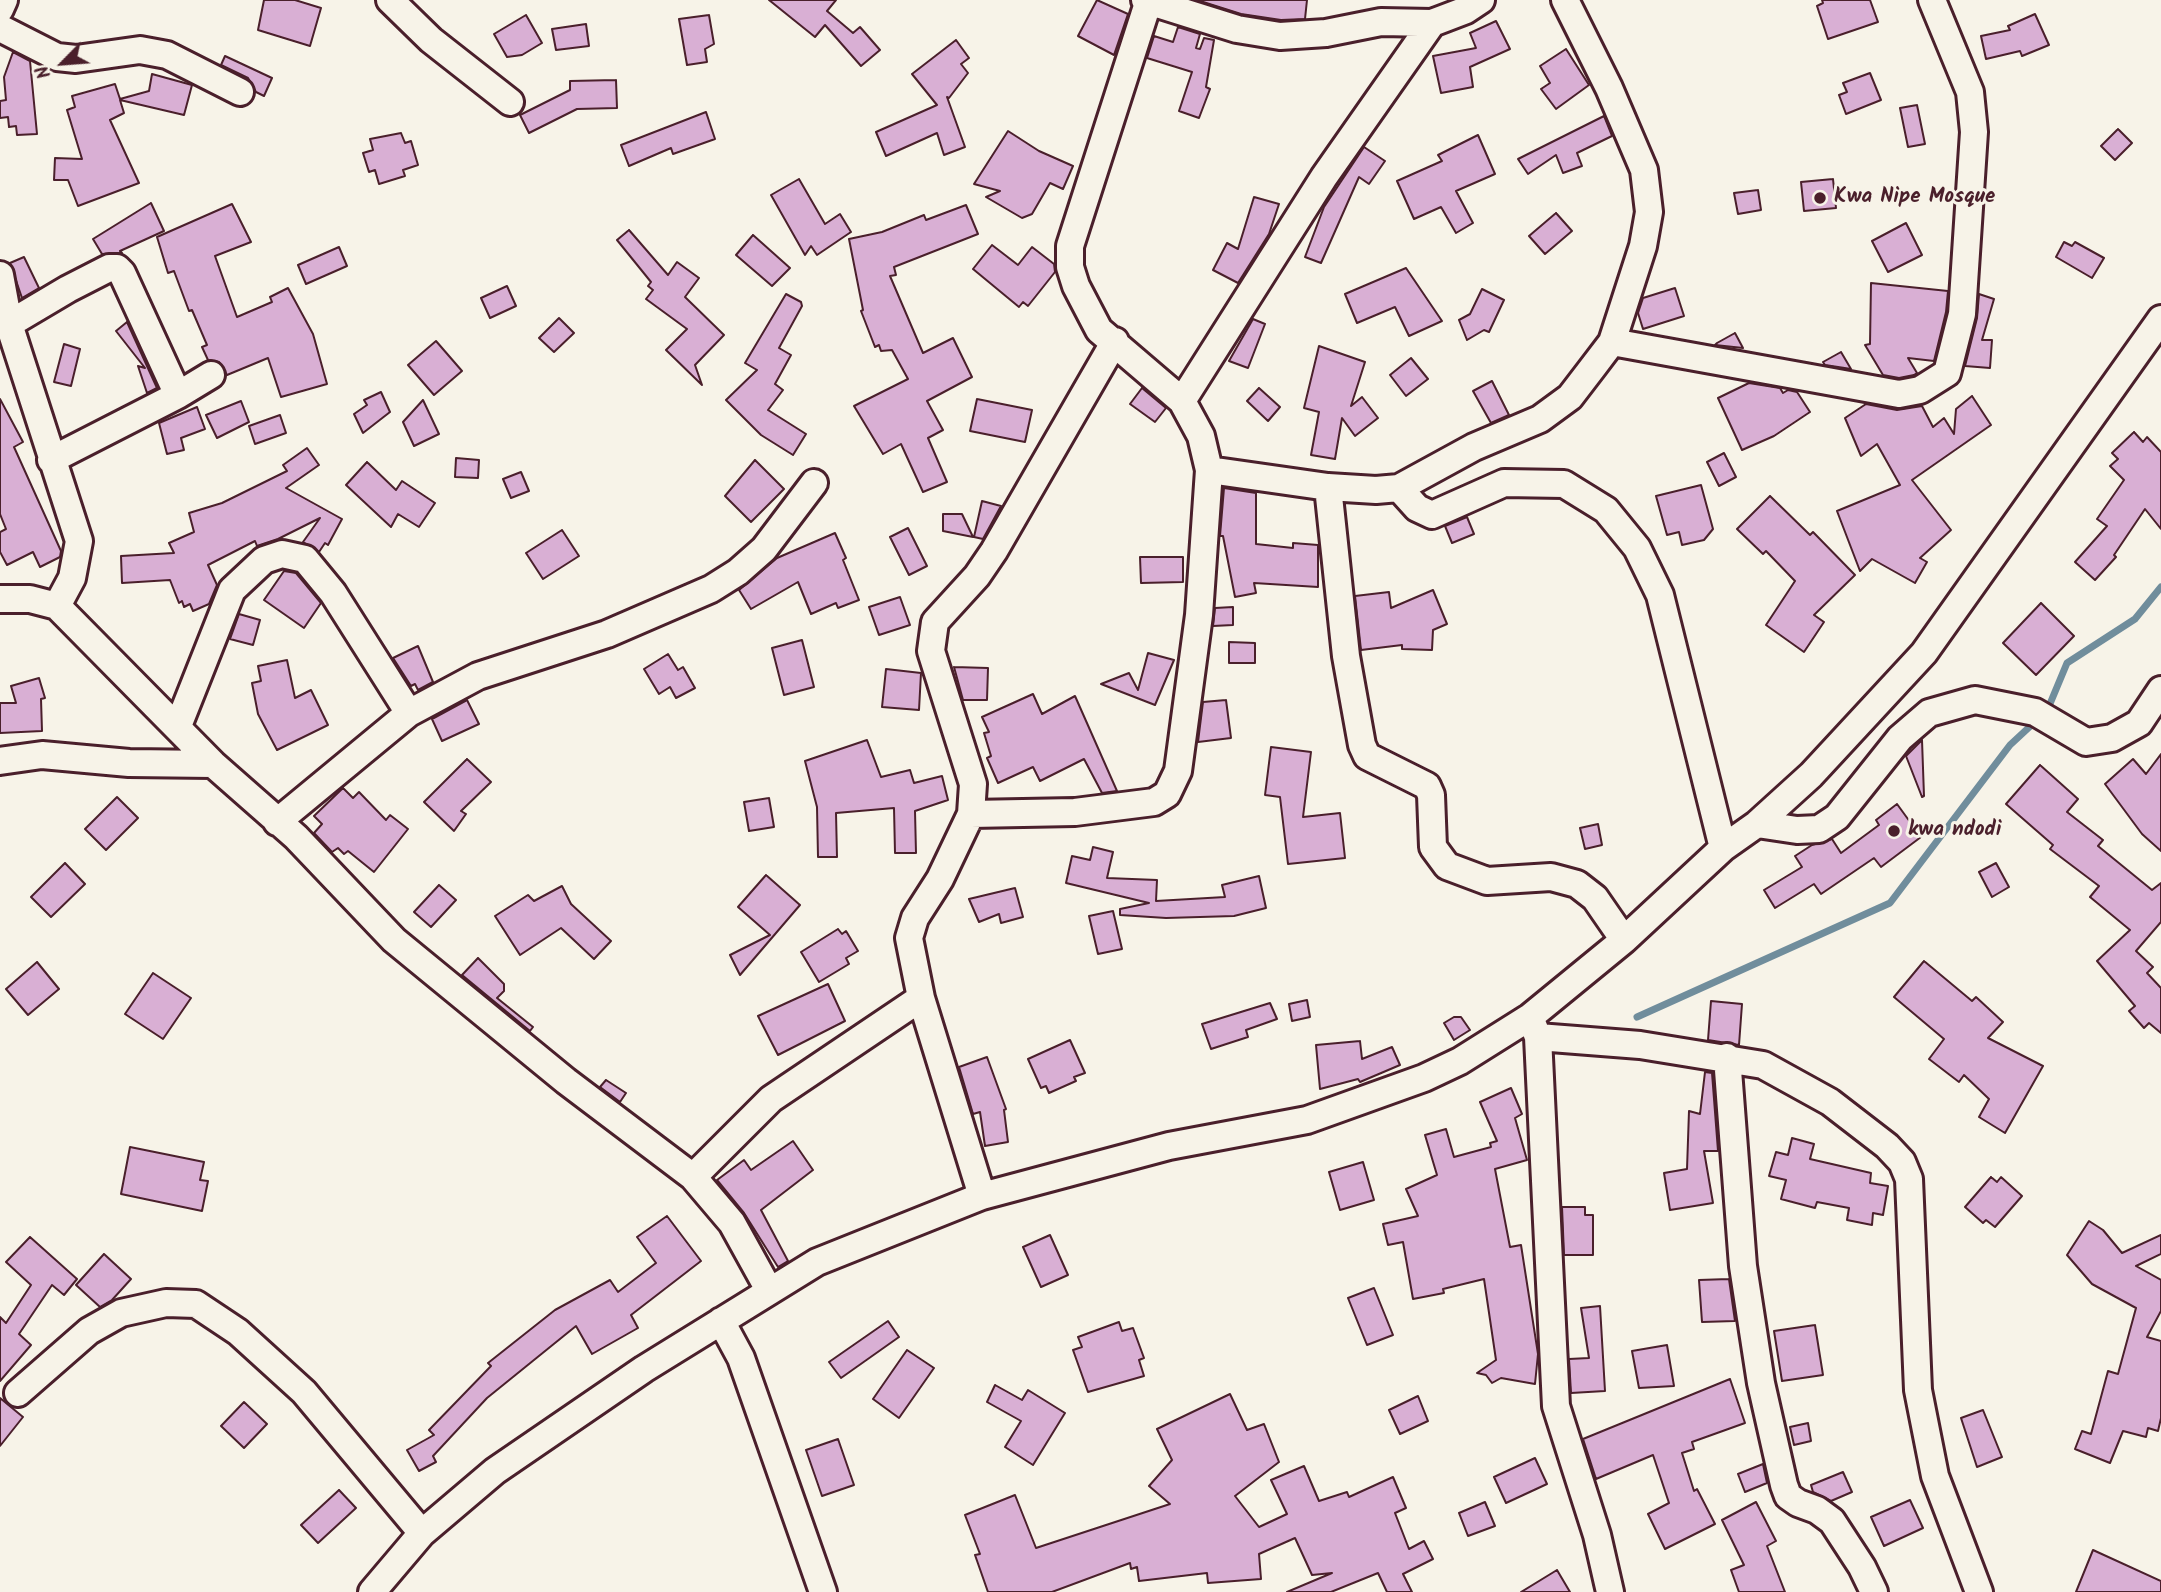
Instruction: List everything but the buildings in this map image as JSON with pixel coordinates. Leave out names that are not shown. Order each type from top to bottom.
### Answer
[{"type":"street","points":[[0,9],[4,0]]},
{"type":"street","points":[[390,0],[431,40],[510,102]]},
{"type":"street","points":[[971,814],[1075,812],[1154,802],[1167,794],[1178,771],[1197,628],[1209,470],[1201,436],[1182,401],[1099,330],[1076,286],[1070,267],[1070,247],[1147,1],[1237,29],[1280,36],[1326,33],[1381,23],[1432,23],[1466,10],[1481,0]]},
{"type":"street","points":[[1209,470],[1328,487],[1399,488],[1475,447],[1540,419],[1570,397],[1612,342],[1643,246],[1648,212],[1644,170],[1609,88],[1565,0]]},
{"type":"street","points":[[1612,342],[1899,394],[1920,390],[1947,373],[1962,314],[1974,132],[1970,92],[1932,0]]},
{"type":"street","points":[[1182,401],[1324,177],[1432,23]]},
{"type":"street","points":[[0,28],[57,57],[76,60],[140,50],[167,55],[240,92]]},
{"type":"street","points":[[9,324],[68,289],[109,268],[117,268],[122,273],[178,395]]},
{"type":"street","points":[[0,275],[9,324],[79,541],[72,578],[57,606]]},
{"type":"street","points":[[372,1592],[422,1533],[495,1471],[644,1369],[817,1262],[982,1196],[1169,1146],[1307,1120],[1448,1067],[1534,1027],[1723,848],[1757,824],[1811,775],[1924,653],[2161,319]]},
{"type":"street","points":[[982,1196],[921,998],[909,938],[915,918],[940,878],[971,814],[973,785],[931,651],[935,622],[977,576],[994,551],[1115,341]]},
{"type":"street","points":[[51,460],[178,395],[211,375]]},
{"type":"street","points":[[277,822],[409,713],[478,676],[607,634],[711,589],[738,572],[764,549],[814,483]]},
{"type":"street","points":[[1399,488],[1417,508],[1433,515],[1504,483],[1564,484],[1606,510],[1637,548],[1660,595],[1723,848]]},
{"type":"street","points":[[1328,487],[1346,656],[1362,745],[1367,755],[1427,786],[1431,795],[1433,847],[1447,866],[1487,881],[1551,877],[1577,884],[1595,898],[1624,940]]},
{"type":"street","points":[[178,726],[232,590],[264,560],[282,554],[304,559],[333,593],[409,713]]},
{"type":"street","points":[[0,600],[30,599],[57,606],[213,764],[296,837],[394,940],[566,1081],[693,1177],[732,1223],[769,1290]]},
{"type":"street","points":[[1757,824],[1797,830],[1819,829],[1837,817],[1900,738],[1929,713],[1975,700],[2035,712],[2086,742],[2112,738],[2139,723],[2161,690]]},
{"type":"street","points":[[0,761],[43,755],[129,763],[213,764]]},
{"type":"street","points":[[693,1177],[771,1099],[921,998]]},
{"type":"street","points":[[1534,1027],[1763,1065],[1800,1083],[1849,1116],[1887,1146],[1902,1162],[1909,1179],[1918,1390],[1935,1476],[1979,1592]]},
{"type":"street","points":[[1534,1027],[1556,1406],[1597,1535],[1610,1592]]},
{"type":"street","points":[[1727,1057],[1742,1266],[1761,1383],[1784,1485],[1788,1496],[1832,1521],[1862,1567],[1874,1592]]},
{"type":"street","points":[[18,1393],[89,1331],[121,1313],[166,1303],[196,1304],[238,1332],[304,1392],[422,1533]]},
{"type":"street","points":[[721,1321],[741,1358],[823,1592]]},
{"type":"waterway","points":[[2047,711],[2067,663],[2135,619],[2161,587]]},
{"type":"waterway","points":[[1637,1017],[1890,903],[2010,745],[2038,719]]},
{"type":"place","name":"Kwa Nipe Mosque","points":[[1820,198]]},
{"type":"place","name":"kwa ndodi","points":[[1894,831]]}]
